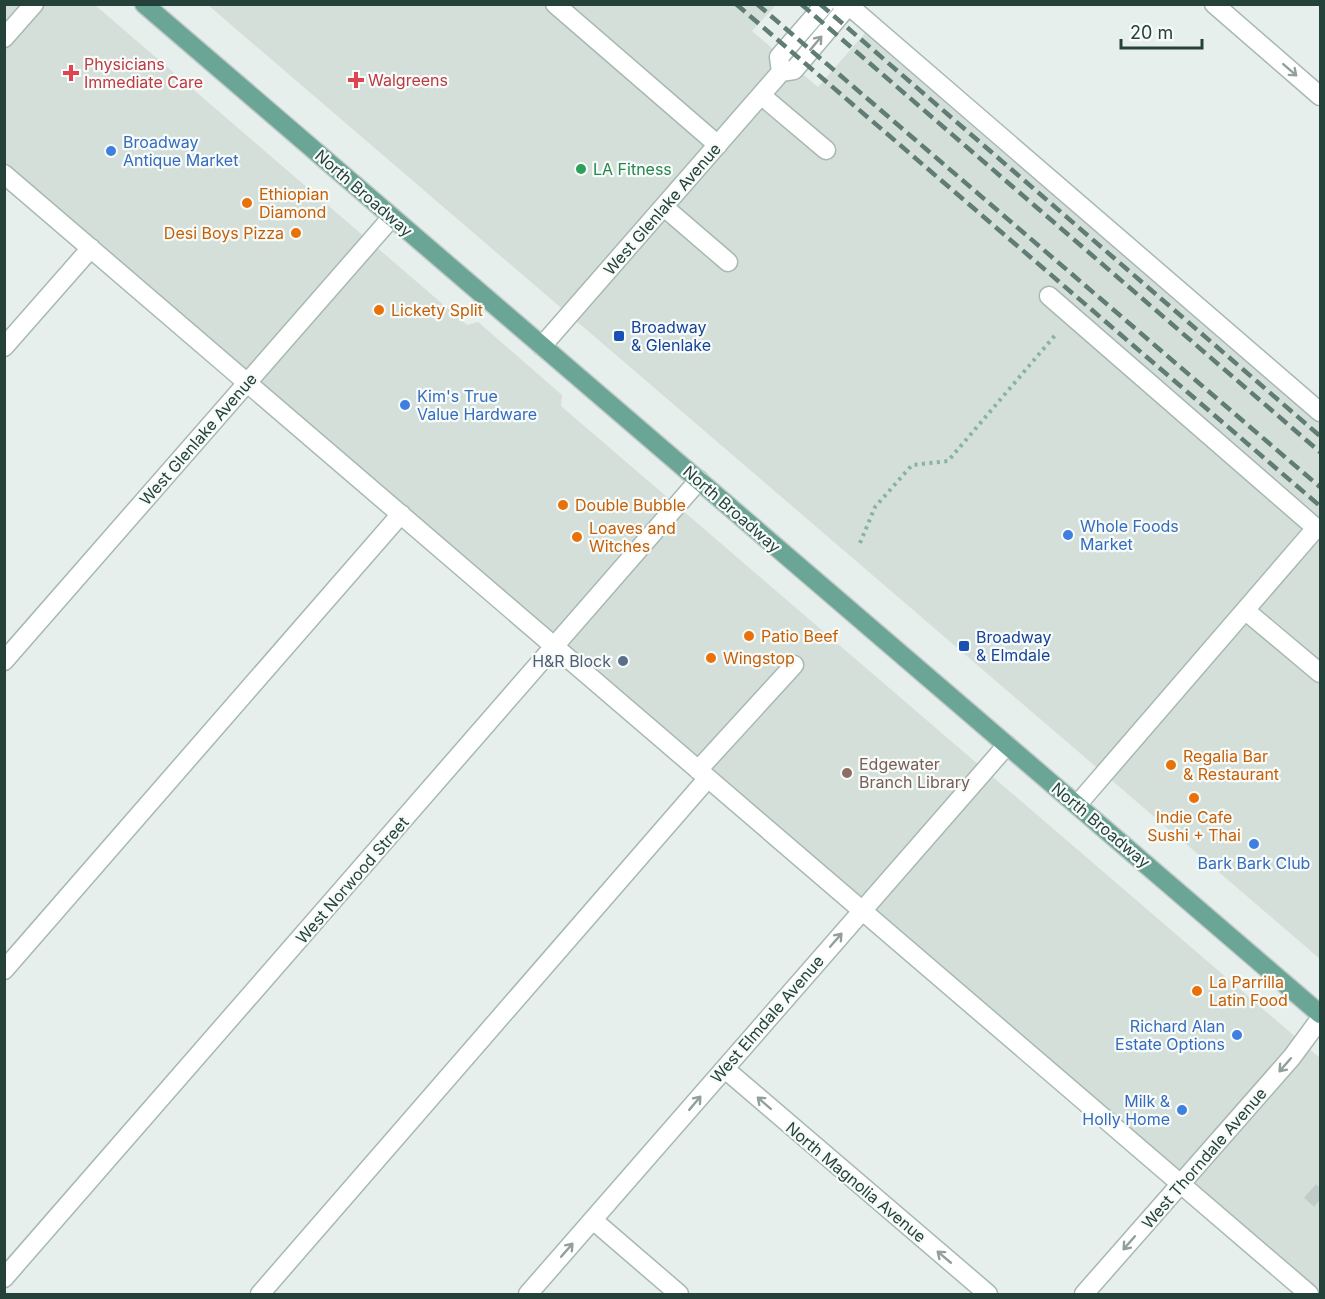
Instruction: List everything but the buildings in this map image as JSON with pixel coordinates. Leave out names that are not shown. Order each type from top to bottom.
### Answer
[{"type":"main road","name":"North Broadway","points":[[144,4],[1320,1014]]},
{"type":"street","points":[[4,38],[34,4]]},
{"type":"street","points":[[555,4],[718,145]]},
{"type":"street","name":"West Glenlake Avenue","points":[[781,72],[778,57],[825,4]]},
{"type":"street","points":[[844,4],[1320,412]]},
{"type":"street","name":"West Glenlake Avenue","points":[[542,346],[781,72],[794,70],[843,12],[844,4]]},
{"type":"street","points":[[1214,4],[1320,96]]},
{"type":"street","points":[[761,95],[826,150]]},
{"type":"street","points":[[4,174],[1309,1294]]},
{"type":"street","points":[[664,207],[728,262]]},
{"type":"street","name":"West Glenlake Avenue","points":[[4,661],[392,216]]},
{"type":"street","points":[[4,346],[91,248]]},
{"type":"street","points":[[1049,296],[1316,528],[1077,805]]},
{"type":"street","name":"West Norwood Street","points":[[4,1278],[699,480]]},
{"type":"street","points":[[4,969],[400,514]]},
{"type":"street","points":[[1246,611],[1320,673]]},
{"type":"street","points":[[260,1294],[794,665]]},
{"type":"street","name":"West Elmdale Avenue","points":[[528,1294],[1007,745]]},
{"type":"street","name":"West Thorndale Avenue","points":[[1084,1294],[1292,1057],[1320,1019]]},
{"type":"street","name":"North Magnolia Avenue","points":[[725,1069],[988,1294]]},
{"type":"street","points":[[593,1220],[679,1294]]},
{"type":"path","points":[[861,543],[875,507],[912,465],[948,461],[1058,333]]},
{"type":"shaded area","points":[[5,5],[95,5],[467,325],[478,322],[562,395],[561,406],[1320,1058],[1320,1294],[1311,1294],[5,176]]},
{"type":"shaded area","points":[[208,5],[776,5],[752,31],[818,87],[865,33],[1320,423],[1320,959]]},
{"type":"tunnel","points":[[1310,1191],[1320,1200]]},
{"type":"railway","points":[[736,4],[1320,506]]},
{"type":"railway","points":[[757,4],[1320,487]]},
{"type":"railway","points":[[801,4],[1320,452]]},
{"type":"railway","points":[[820,4],[1320,436]]},
{"type":"place","name":"Physicians Immediate Care","points":[[71,73]]},
{"type":"place","name":"Walgreens","points":[[356,80]]},
{"type":"place","name":"Broadway Antique Market","points":[[111,151]]},
{"type":"place","name":"LA Fitness","points":[[581,169]]},
{"type":"place","name":"Ethiopian Diamond","points":[[247,203]]},
{"type":"place","name":"Desi Boys Pizza","points":[[296,233]]},
{"type":"place","name":"Lickety Split","points":[[379,310]]},
{"type":"place","name":"Broadway & Glenlake","points":[[619,336]]},
{"type":"place","name":"Kim's True Value Hardware","points":[[405,405]]},
{"type":"place","name":"Double Bubble","points":[[563,505]]},
{"type":"place","name":"Whole Foods Market","points":[[1068,535]]},
{"type":"place","name":"Loaves and Witches","points":[[577,537]]},
{"type":"place","name":"Patio Beef","points":[[749,636]]},
{"type":"place","name":"Broadway & Elmdale","points":[[964,646]]},
{"type":"place","name":"Wingstop","points":[[711,658]]},
{"type":"place","name":"H&R Block","points":[[623,661]]},
{"type":"place","name":"Regalia Bar & Restaurant","points":[[1171,765]]},
{"type":"place","name":"Edgewater Branch Library","points":[[847,773]]},
{"type":"place","name":"Indie Cafe Sushi + Thai","points":[[1194,798]]},
{"type":"place","name":"Bark Bark Club","points":[[1254,844]]},
{"type":"place","name":"La Parrilla Latin Food","points":[[1197,991]]},
{"type":"place","name":"Richard Alan Estate Options","points":[[1237,1035]]},
{"type":"place","name":"Milk & Holly Home","points":[[1182,1110]]}]
